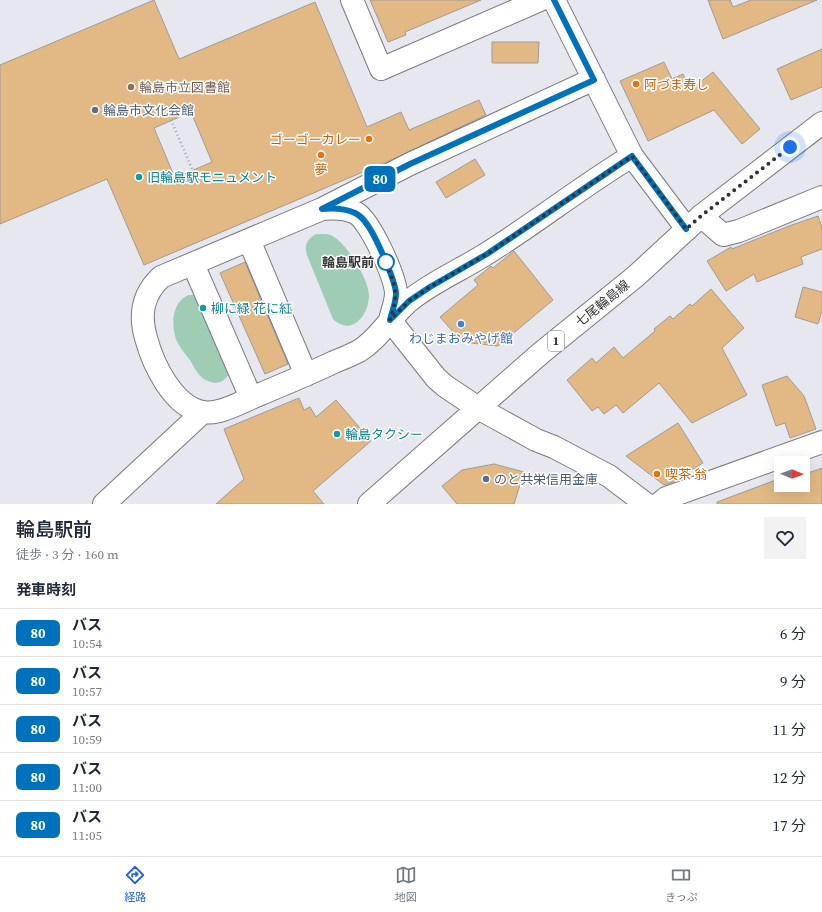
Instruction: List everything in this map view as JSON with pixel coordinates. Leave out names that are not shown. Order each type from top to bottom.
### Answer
[{"type":"street","points":[[352,0],[381,69],[540,0]]},
{"type":"street","points":[[554,0],[632,156],[694,222],[723,235],[739,231],[822,197]]},
{"type":"street","points":[[594,80],[410,164],[322,209],[161,277],[153,285],[146,296],[142,312],[144,332],[149,348],[167,383],[176,397],[186,406],[203,412],[220,411],[359,351],[380,333],[390,320],[409,301],[487,254],[632,156]]},
{"type":"street","name":"七尾輪島線","points":[[369,504],[541,353],[636,276],[694,222],[822,123]]},
{"type":"street","points":[[322,209],[344,209],[356,214],[366,222],[380,249],[393,280],[396,292],[395,304],[390,320]]},
{"type":"street","points":[[249,240],[306,375]]},
{"type":"street","points":[[193,264],[251,398]]},
{"type":"street","points":[[390,320],[436,378],[445,386],[478,408],[536,440],[554,447],[609,476],[646,504]]},
{"type":"street","points":[[104,504],[203,412]]},
{"type":"street","points":[[659,504],[666,498],[822,442]]},
{"type":"path","points":[[171,120],[193,171]]},
{"type":"green space","points":[[316,234],[330,235],[339,241],[351,255],[365,280],[369,295],[368,303],[363,316],[353,325],[347,326],[340,324],[333,319],[307,255],[306,245],[310,238]]},
{"type":"green space","points":[[188,295],[195,295],[229,374],[220,382],[214,383],[205,380],[197,372],[176,339],[174,333],[174,314],[179,303]]},
{"type":"building","name":"輪島市文化会館","points":[[154,0],[179,59],[315,2],[367,127],[401,112],[409,130],[479,100],[486,115],[391,160],[144,265],[107,179],[0,224],[0,65]],"holes":[[[191,112],[212,162],[175,178],[154,128]]]},
{"type":"building","points":[[370,0],[481,0],[405,32],[406,35],[388,42]]},
{"type":"building","points":[[708,0],[730,0],[733,7],[751,0],[817,0],[723,39]]},
{"type":"building","points":[[492,42],[539,42],[538,63],[492,63]]},
{"type":"building","points":[[822,49],[822,87],[791,100],[777,69]]},
{"type":"building","points":[[664,62],[672,79],[683,74],[690,90],[713,72],[760,129],[742,144],[714,110],[648,141],[620,81]]},
{"type":"building","points":[[475,159],[485,175],[446,198],[436,182]]},
{"type":"building","points":[[818,216],[822,228],[822,249],[801,257],[803,264],[757,282],[754,274],[726,291],[707,261],[731,247],[732,249]]},
{"type":"building","points":[[514,251],[553,300],[498,346],[462,342],[440,317],[478,285],[474,280],[491,266],[493,268]]},
{"type":"building","points":[[245,262],[288,364],[265,374],[220,273]]},
{"type":"building","points":[[803,287],[822,292],[822,311],[818,324],[795,317]]},
{"type":"building","points":[[711,289],[744,328],[722,348],[747,395],[692,423],[659,383],[623,413],[616,405],[604,414],[598,407],[592,411],[567,380],[592,358],[596,363],[614,347],[623,358],[670,316],[673,319],[690,304],[692,306]]},
{"type":"building","points":[[787,376],[804,396],[816,429],[790,438],[785,423],[776,426],[762,385]]},
{"type":"building","points":[[299,398],[304,410],[310,407],[316,417],[336,400],[371,441],[313,491],[324,504],[216,504],[244,479],[224,429]]},
{"type":"building","points":[[678,423],[703,463],[673,482],[664,485],[626,456]]},
{"type":"building","name":"のと共栄信用金庫","points":[[494,464],[524,472],[514,504],[457,504],[442,486],[462,470]]},
{"type":"building","points":[[822,468],[822,504],[717,504],[717,502],[774,481],[774,492],[810,492],[810,472]]},
{"type":"bus line","name":"80","points":[[554,0],[594,80],[410,164],[322,209],[344,209],[356,214],[366,222],[380,249],[393,280],[396,292],[395,304],[390,320],[409,301],[487,254],[632,156],[686,229]]},
{"type":"place","name":"阿づま寿し","points":[[636,84]]},
{"type":"place","name":"輪島市立図書館","points":[[131,87]]},
{"type":"place","name":"輪島市文化会館","points":[[95,110]]},
{"type":"place","name":"ゴーゴーカレー","points":[[369,139]]},
{"type":"place","name":"夢","points":[[321,155]]},
{"type":"place","name":"旧輪島駅モニュメント","points":[[139,177]]},
{"type":"place","name":"輪島駅前","points":[[386,262]]},
{"type":"place","name":"柳に緑 花に紅","points":[[203,308]]},
{"type":"place","name":"わじまおみやげ館","points":[[461,324]]},
{"type":"place","name":"輪島タクシー","points":[[337,434]]},
{"type":"place","name":"喫茶 翁","points":[[657,474]]},
{"type":"place","name":"のと共栄信用金庫","points":[[486,479]]},
{"type":"route","points":[[386,262],[384,260],[393,280],[396,292],[395,304],[390,320],[409,301],[487,254],[632,156],[686,229],[790,147]]}]
